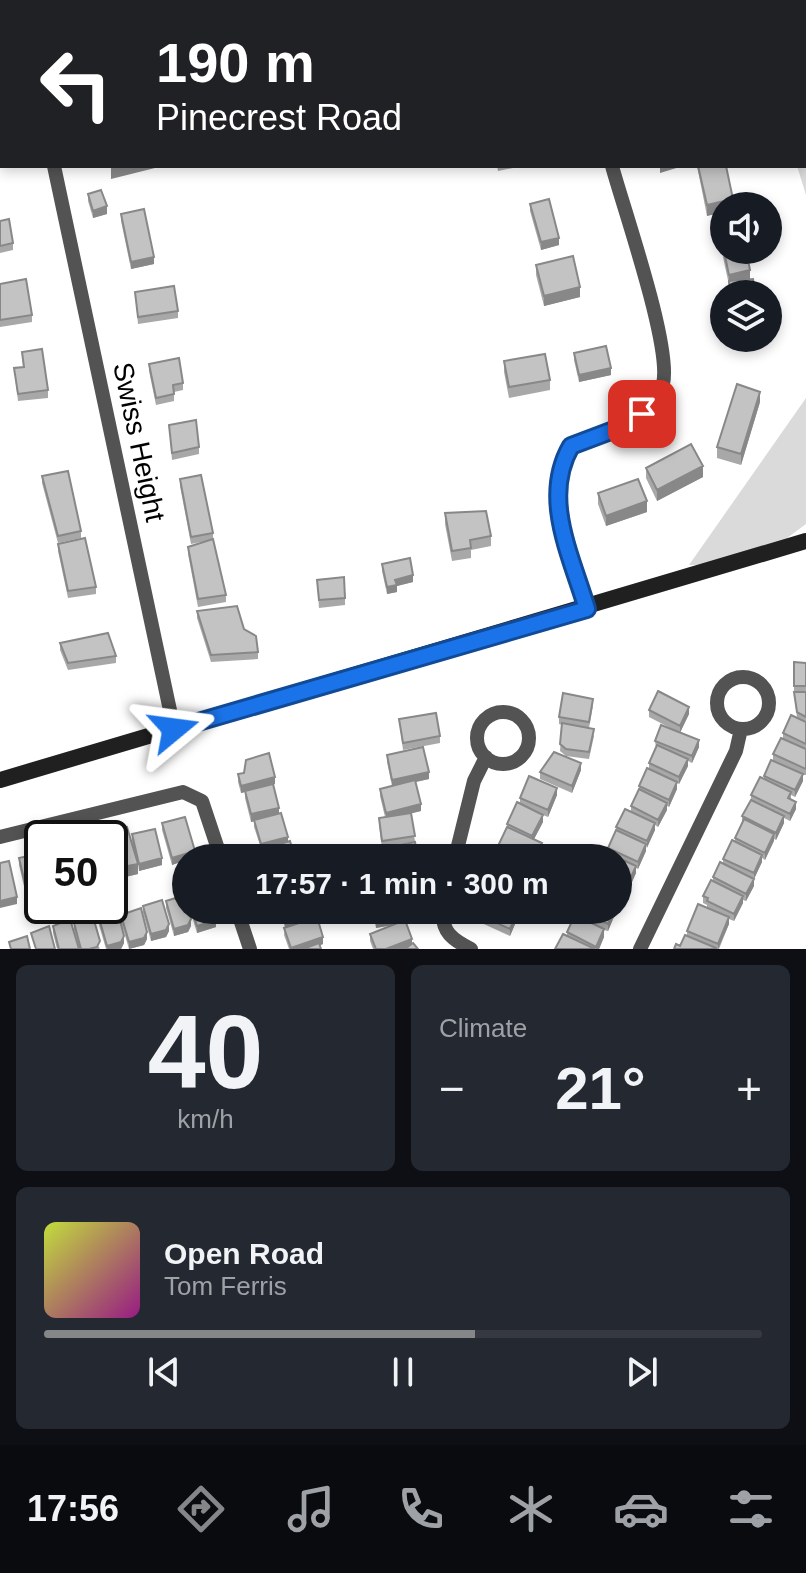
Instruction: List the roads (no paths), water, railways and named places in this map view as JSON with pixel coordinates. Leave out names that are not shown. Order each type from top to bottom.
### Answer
[{"type":"main road","points":[[0,780],[587,609],[806,541]]},
{"type":"street","name":"Swiss Height","points":[[54,168],[174,729]]},
{"type":"street","points":[[587,609],[557,504],[556,481],[562,462],[571,446],[624,426],[642,414],[656,401],[663,382],[661,339],[613,168]]},
{"type":"street","points":[[640,949],[736,751],[741,729]]},
{"type":"street","points":[[458,844],[474,781],[486,757]]},
{"type":"street","points":[[0,837],[183,792],[202,801],[216,844]]},
{"type":"street","points":[[242,924],[250,949]]},
{"type":"street","points":[[442,924],[448,935],[471,949]]}]
